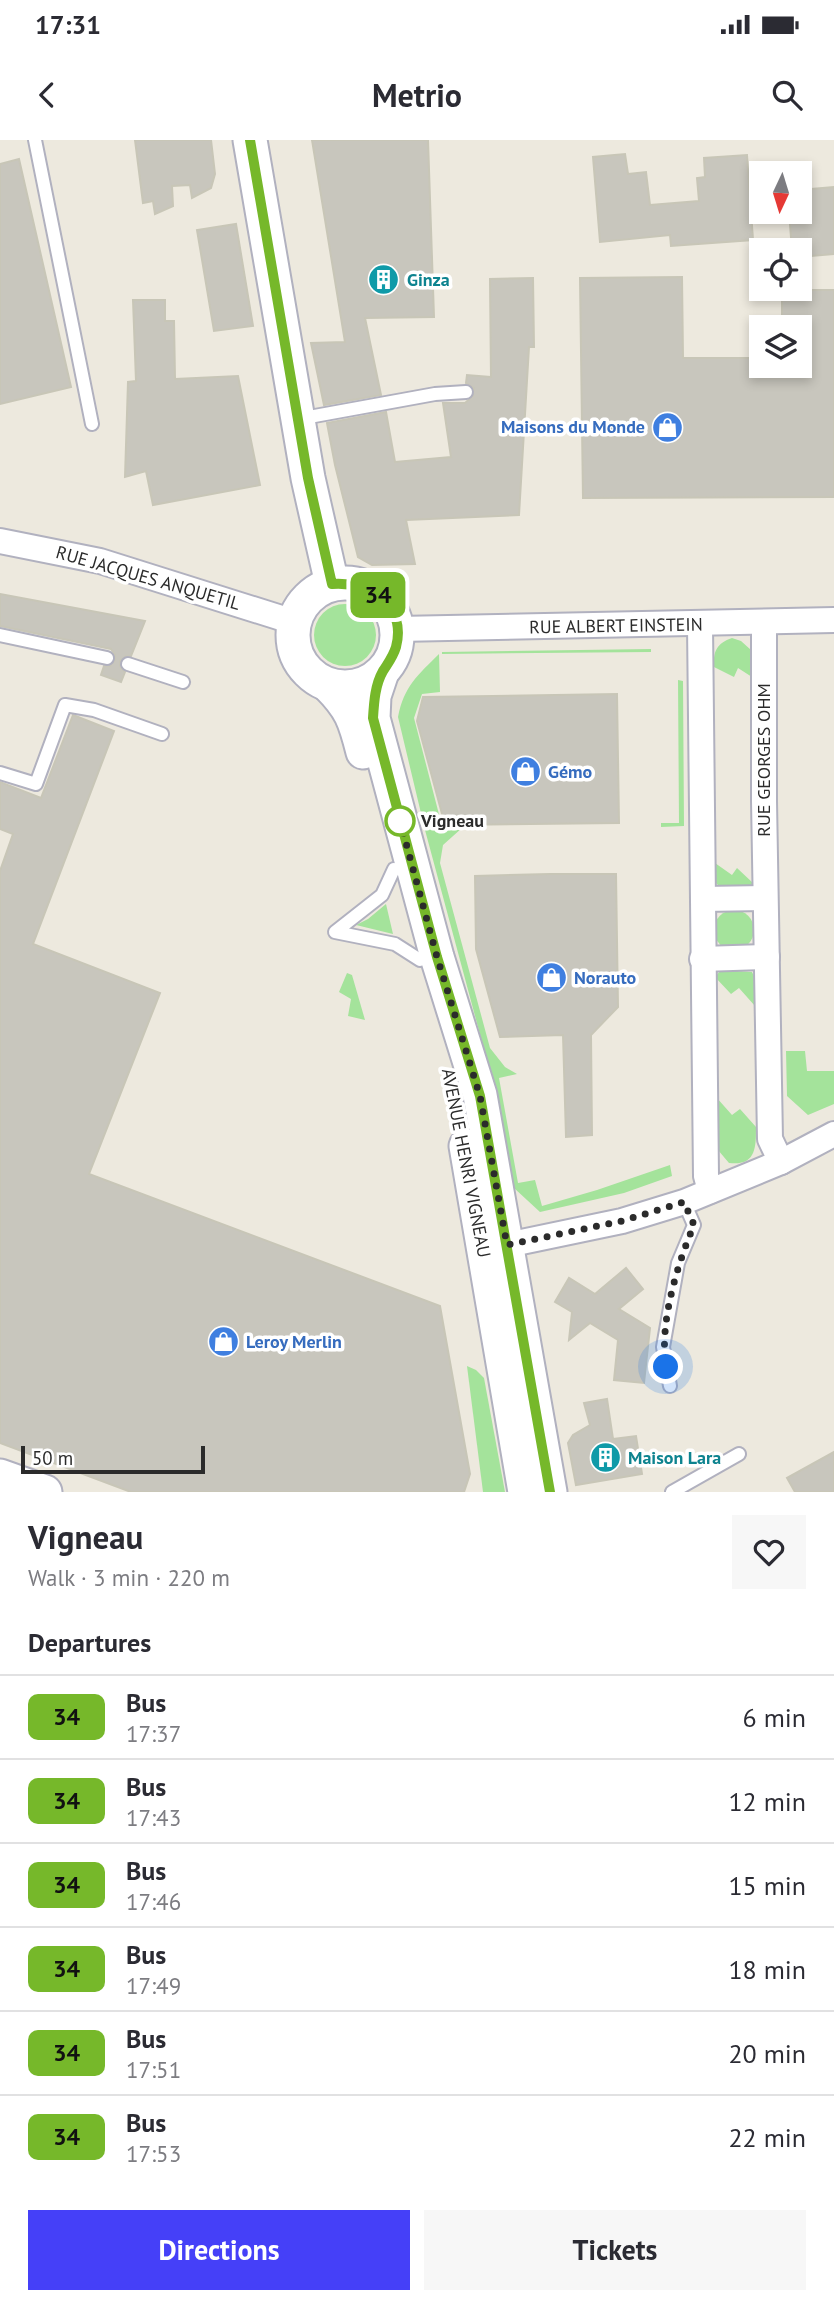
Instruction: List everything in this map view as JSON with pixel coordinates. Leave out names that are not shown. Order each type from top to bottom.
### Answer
[{"type":"street","points":[[250,140],[308,478],[332,584]]},
{"type":"street","name":"RUE JACQUES ANQUETIL","points":[[0,541],[100,561],[294,622]]},
{"type":"street","points":[[294,622],[307,598],[332,584],[350,583],[367,587],[382,598],[392,612],[398,629]]},
{"type":"street","name":"RUE ALBERT EINSTEIN","points":[[398,629],[700,625],[834,620]]},
{"type":"street","name":"AVENUE HENRI VIGNEAU","points":[[294,622],[292,638],[303,666],[343,699],[354,717],[458,1098],[525,1492]]},
{"type":"street","name":"RUE GEORGES OHM","points":[[764,622],[765,898],[770,1139],[781,1162]]},
{"type":"street","points":[[700,625],[702,959],[706,1176],[710,1191]]},
{"type":"street","name":"AVENUE HENRI VIGNEAU","points":[[398,629],[392,660],[382,672],[374,696],[373,718],[437,957],[480,1096],[550,1492]]},
{"type":"street","points":[[328,685],[357,686],[382,672]]},
{"type":"street","points":[[702,899],[765,898]]},
{"type":"street","points":[[702,959],[766,957]]},
{"type":"street","points":[[507,1245],[622,1221],[684,1202],[781,1162],[834,1134]]},
{"type":"street","points":[[0,1476],[45,1492]]},
{"type":"lane","points":[[35,140],[92,424]]},
{"type":"lane","points":[[298,419],[435,394],[466,392]]},
{"type":"lane","points":[[0,635],[107,658]]},
{"type":"lane","points":[[128,664],[183,682]]},
{"type":"lane","points":[[0,773],[36,784],[65,705],[94,710],[162,734]]},
{"type":"lane","points":[[394,869],[382,895],[335,932],[395,944],[419,960]]},
{"type":"lane","points":[[670,1386],[663,1347],[678,1263],[694,1225],[684,1202]]},
{"type":"lane","points":[[672,1492],[739,1454]]},
{"type":"green space","points":[[345,604],[367,613],[376,635],[367,657],[345,666],[323,657],[314,635],[323,613]]},
{"type":"green space","points":[[732,638],[741,641],[751,650],[752,677],[738,668],[734,677],[714,667],[717,648]]},
{"type":"green space","points":[[651,649],[651,652],[442,654],[442,652]]},
{"type":"green space","points":[[439,654],[440,692],[422,694],[414,718],[442,826],[462,828],[443,845],[440,863],[490,1048],[505,1067],[517,1074],[499,1078],[518,1183],[535,1180],[542,1206],[670,1165],[672,1176],[624,1193],[540,1212],[514,1188],[492,1079],[425,830],[398,717],[408,689]]},
{"type":"green space","points":[[678,680],[683,681],[684,826],[661,827],[661,823],[679,823]]},
{"type":"green space","points":[[715,863],[732,875],[737,868],[753,886],[720,887],[715,882]]},
{"type":"green space","points":[[386,904],[393,934],[356,925],[368,919]]},
{"type":"green space","points":[[734,910],[748,916],[754,930],[748,944],[734,950],[720,944],[714,930],[720,916]]},
{"type":"green space","points":[[721,970],[752,972],[755,978],[755,1006],[739,988],[731,994],[715,977]]},
{"type":"green space","points":[[347,973],[352,975],[365,1020],[348,1016],[351,999],[339,992]]},
{"type":"green space","points":[[786,1051],[805,1051],[807,1071],[834,1071],[834,1104],[808,1115],[787,1096]]},
{"type":"green space","points":[[716,1097],[732,1115],[740,1109],[756,1127],[755,1148],[745,1162],[729,1163],[718,1150]]},
{"type":"green space","points":[[467,1366],[484,1378],[505,1492],[483,1492]]},
{"type":"building","points":[[135,140],[211,140],[215,174],[211,188],[192,198],[190,185],[172,186],[173,206],[155,214],[153,201],[143,203]]},
{"type":"building","points":[[312,140],[428,140],[434,317],[365,318],[381,395],[324,405],[311,343],[345,342]]},
{"type":"building","points":[[625,154],[628,174],[646,172],[650,205],[699,201],[697,178],[705,177],[704,158],[747,155],[749,224],[752,224],[753,238],[671,246],[670,235],[600,242],[593,157]]},
{"type":"building","points":[[19,159],[71,387],[0,404],[0,164]]},
{"type":"building","points":[[834,187],[834,254],[812,256],[812,238],[791,238],[790,224],[812,224],[812,189]]},
{"type":"building","points":[[236,224],[253,326],[214,331],[197,230]]},
{"type":"building","name":"Maisons du Monde","points":[[682,277],[683,358],[749,358],[749,378],[812,378],[812,315],[782,315],[782,301],[812,301],[812,290],[834,290],[834,497],[583,498],[580,278]]},
{"type":"building","points":[[533,278],[534,347],[529,347],[519,515],[406,520],[415,564],[372,565],[358,557],[327,423],[386,412],[395,462],[451,457],[443,403],[465,403],[473,396],[474,388],[466,383],[467,375],[491,377],[490,279]]},
{"type":"building","points":[[133,300],[165,300],[165,321],[174,321],[175,379],[238,376],[260,485],[153,505],[146,471],[125,477],[128,382],[136,381]]},
{"type":"building","points":[[0,594],[145,621],[131,656],[120,661],[125,672],[121,682],[101,675],[104,666],[110,666],[115,660],[111,649],[0,626]]},
{"type":"building","name":"Gémo","points":[[617,694],[619,823],[445,825],[417,721],[423,697]]},
{"type":"building","name":"Leroy Merlin","points":[[73,715],[114,731],[33,944],[160,993],[89,1174],[440,1306],[470,1474],[464,1492],[131,1492],[0,1443],[0,871],[13,834],[0,829],[0,782],[41,798]]},
{"type":"building","name":"Norauto","points":[[616,874],[618,1007],[591,1035],[592,1135],[566,1137],[563,1035],[500,1037],[476,949],[475,876]]},
{"type":"building","points":[[626,1268],[643,1289],[619,1309],[650,1328],[644,1383],[614,1380],[618,1340],[590,1323],[569,1340],[572,1312],[555,1302],[569,1278],[595,1294]]},
{"type":"building","name":"Maison Lara","points":[[607,1399],[613,1439],[636,1436],[642,1474],[576,1485],[568,1443],[573,1435],[590,1425],[584,1403]]},
{"type":"building","points":[[834,1452],[834,1492],[795,1492],[787,1478]]},
{"type":"bus line","name":"34","points":[[250,140],[308,478],[332,584],[350,583],[367,587],[382,598],[392,612],[398,629],[392,660],[382,672],[374,696],[373,718],[437,957],[480,1096],[550,1492]]},
{"type":"place","name":"Ginza","points":[[384,280]]},
{"type":"place","name":"Maisons du Monde","points":[[668,427]]},
{"type":"place","name":"Gémo","points":[[525,772]]},
{"type":"place","name":"Vigneau","points":[[400,821]]},
{"type":"place","name":"Norauto","points":[[551,978]]},
{"type":"place","name":"Leroy Merlin","points":[[223,1342]]},
{"type":"place","name":"Maison Lara","points":[[605,1458]]},
{"type":"route","points":[[400,821],[437,957],[480,1096],[507,1245],[622,1221],[684,1202],[694,1225],[678,1263],[663,1347],[666,1367]]}]
